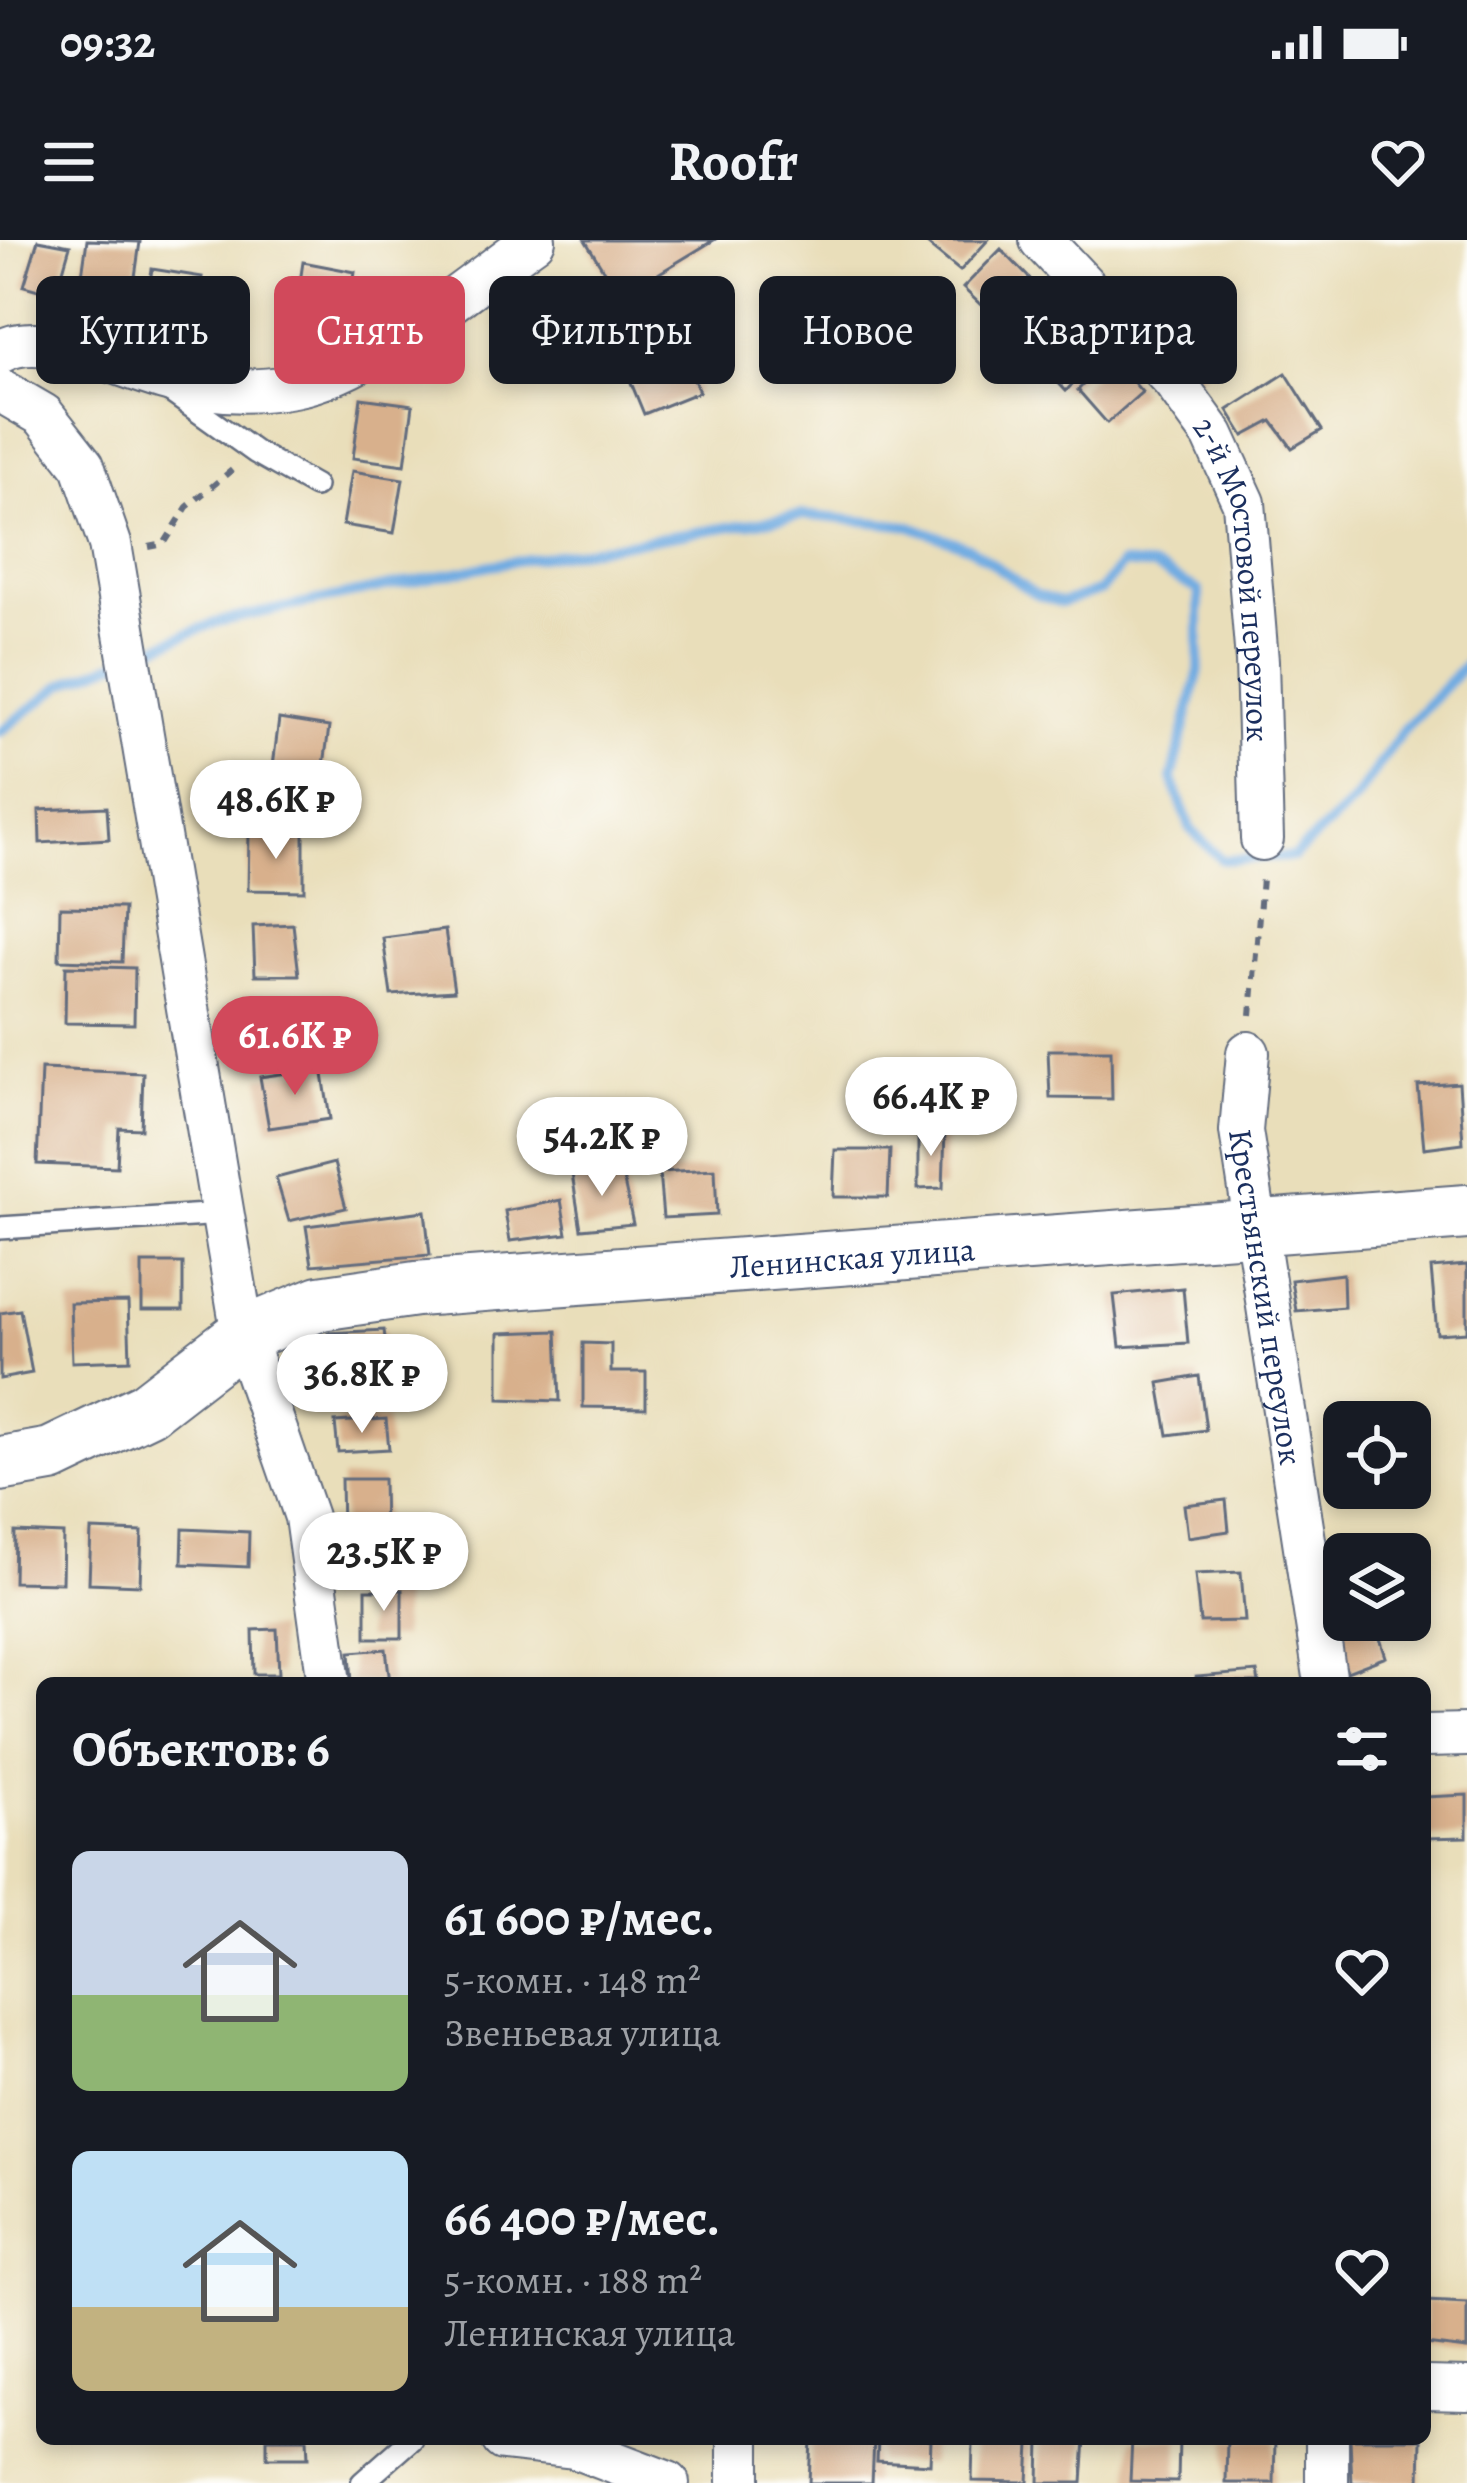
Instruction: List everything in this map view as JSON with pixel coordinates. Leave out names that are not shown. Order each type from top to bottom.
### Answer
[{"type":"street","points":[[193,384],[229,391],[297,386],[368,357],[534,240]]},
{"type":"street","name":"2-й Мостовой переулок","points":[[1041,240],[1174,380],[1213,435],[1244,503],[1257,661],[1262,839]]},
{"type":"street","points":[[0,352],[36,344]]},
{"type":"street","points":[[0,390],[43,416],[83,466],[113,555],[243,1334],[306,1517],[327,1677]]},
{"type":"street","name":"Крестьянский переулок","points":[[1248,1053],[1241,1131],[1325,1677]]},
{"type":"street","name":"Ленинская улица","points":[[0,1464],[51,1455],[147,1409],[243,1334],[320,1303],[416,1289],[1467,1212]]},
{"type":"street","points":[[1431,1736],[1467,1735]]},
{"type":"street","points":[[1431,2388],[1467,2389]]},
{"type":"street","points":[[556,2445],[574,2447],[668,2483]]},
{"type":"street","points":[[739,2483],[740,2445]]},
{"type":"street","points":[[1327,2445],[1327,2483]]},
{"type":"lane","points":[[159,384],[254,452],[314,486]]},
{"type":"lane","points":[[0,1228],[223,1214]]},
{"type":"lane","points":[[362,2483],[405,2445]]},
{"type":"path","points":[[113,555],[164,544],[187,507],[254,452]]},
{"type":"path","points":[[1248,1053],[1262,900]]},
{"type":"building","points":[[38,240],[70,246],[61,276],[36,276],[36,289],[24,286]]},
{"type":"building","points":[[87,240],[140,242],[135,276],[82,276]]},
{"type":"building","points":[[585,240],[714,240],[655,276],[607,276]]},
{"type":"building","points":[[922,240],[988,240],[960,271]]},
{"type":"building","points":[[1001,249],[1027,276],[980,276],[980,304],[963,288]]},
{"type":"building","points":[[303,262],[355,272],[354,276],[301,276]]},
{"type":"building","points":[[152,269],[196,276],[151,276]]},
{"type":"building","points":[[1286,373],[1322,430],[1292,448],[1272,421],[1244,436],[1228,410]]},
{"type":"building","points":[[632,384],[696,384],[699,392],[644,414]]},
{"type":"building","points":[[1084,384],[1135,384],[1142,392],[1107,423],[1078,390]]},
{"type":"building","points":[[361,398],[413,405],[405,465],[353,458]]},
{"type":"building","points":[[352,471],[403,479],[394,533],[343,525]]},
{"type":"building","points":[[279,719],[329,727],[322,781],[272,774]]},
{"type":"building","points":[[107,807],[109,839],[40,843],[39,810]]},
{"type":"building","points":[[249,833],[304,833],[304,891],[248,890]]},
{"type":"building","points":[[60,907],[124,908],[122,962],[59,960]]},
{"type":"building","points":[[293,924],[299,975],[255,975],[253,926]]},
{"type":"building","points":[[445,930],[454,991],[391,995],[383,938]]},
{"type":"building","points":[[66,966],[135,968],[134,1024],[65,1023]]},
{"type":"building","points":[[309,1007],[317,1055],[264,1060],[256,1012]]},
{"type":"building","points":[[1048,1050],[1111,1050],[1112,1099],[1050,1098]]},
{"type":"building","points":[[322,1068],[330,1119],[269,1128],[260,1077]]},
{"type":"building","points":[[41,1069],[143,1073],[141,1129],[119,1128],[117,1167],[37,1164]]},
{"type":"building","points":[[1459,1083],[1463,1143],[1424,1148],[1418,1086]]},
{"type":"building","points":[[918,1130],[945,1131],[943,1188],[918,1189]]},
{"type":"building","points":[[835,1150],[890,1150],[888,1197],[833,1197]]},
{"type":"building","points":[[334,1163],[346,1208],[289,1221],[276,1178]]},
{"type":"building","points":[[621,1168],[633,1224],[581,1229],[572,1174]]},
{"type":"building","points":[[715,1169],[717,1215],[663,1218],[659,1172]]},
{"type":"building","points":[[561,1200],[567,1234],[510,1241],[505,1211]]},
{"type":"building","points":[[425,1211],[430,1255],[312,1265],[306,1226]]},
{"type":"building","points":[[142,1263],[183,1263],[183,1310],[142,1310]]},
{"type":"building","points":[[1467,1265],[1467,1332],[1437,1334],[1431,1268]]},
{"type":"building","points":[[1343,1274],[1344,1307],[1296,1311],[1291,1280]]},
{"type":"building","points":[[1183,1288],[1188,1343],[1120,1347],[1114,1295]]},
{"type":"building","points":[[128,1302],[130,1360],[72,1362],[70,1303]]},
{"type":"building","points":[[20,1310],[32,1373],[0,1379],[0,1313]]},
{"type":"building","points":[[384,1330],[393,1404],[335,1412],[328,1333]]},
{"type":"building","points":[[557,1331],[560,1401],[499,1399],[499,1333]]},
{"type":"building","points":[[583,1343],[611,1344],[611,1372],[646,1372],[646,1408],[583,1407]]},
{"type":"building","points":[[1199,1376],[1206,1430],[1168,1435],[1159,1383]]},
{"type":"building","points":[[386,1419],[389,1449],[338,1452],[335,1422]]},
{"type":"building","points":[[341,1479],[383,1479],[384,1530],[342,1529]]},
{"type":"building","points":[[1226,1500],[1229,1531],[1188,1537],[1184,1505]]},
{"type":"building","points":[[183,1529],[249,1532],[248,1567],[182,1564]]},
{"type":"building","points":[[91,1530],[142,1532],[140,1585],[89,1583]]},
{"type":"building","points":[[15,1532],[63,1534],[62,1583],[14,1582]]},
{"type":"building","points":[[343,1542],[411,1543],[413,1574],[344,1574]]},
{"type":"building","points":[[1241,1572],[1245,1621],[1200,1622],[1195,1574]]},
{"type":"building","points":[[366,1590],[402,1590],[402,1638],[366,1638]]},
{"type":"building","points":[[277,1629],[279,1674],[254,1674],[253,1630]]},
{"type":"building","points":[[1336,1641],[1381,1641],[1386,1657],[1347,1672]]},
{"type":"building","points":[[386,1649],[389,1677],[352,1677],[350,1652]]},
{"type":"building","points":[[1257,1672],[1258,1677],[1196,1677]]},
{"type":"building","points":[[1467,1795],[1467,1837],[1431,1838],[1431,1797]]},
{"type":"building","points":[[1431,2301],[1467,2303],[1467,2349],[1431,2345]]},
{"type":"building","points":[[267,2445],[307,2445],[308,2458],[267,2458]]},
{"type":"building","points":[[811,2445],[874,2445],[872,2483],[809,2483]]},
{"type":"building","points":[[878,2445],[931,2445],[930,2464],[877,2461]]},
{"type":"building","points":[[973,2445],[1030,2445],[1028,2482],[972,2481]]},
{"type":"building","points":[[1040,2445],[1085,2445],[1082,2483],[1039,2483]]},
{"type":"building","points":[[1132,2445],[1179,2445],[1178,2482],[1130,2481]]},
{"type":"building","points":[[1227,2445],[1275,2445],[1274,2483],[1226,2483]]},
{"type":"building","points":[[1350,2445],[1421,2445],[1420,2483],[1352,2483]]},
{"type":"waterway","points":[[137,654],[217,622],[491,565],[802,515],[911,526],[971,548],[1034,594],[1061,603],[1100,591],[1122,564],[1154,567],[1199,591],[1199,670],[1172,779],[1191,830],[1222,860],[1293,857],[1353,802],[1404,729],[1467,663]]},
{"type":"waterway","points":[[0,732],[63,684],[120,661]]}]
